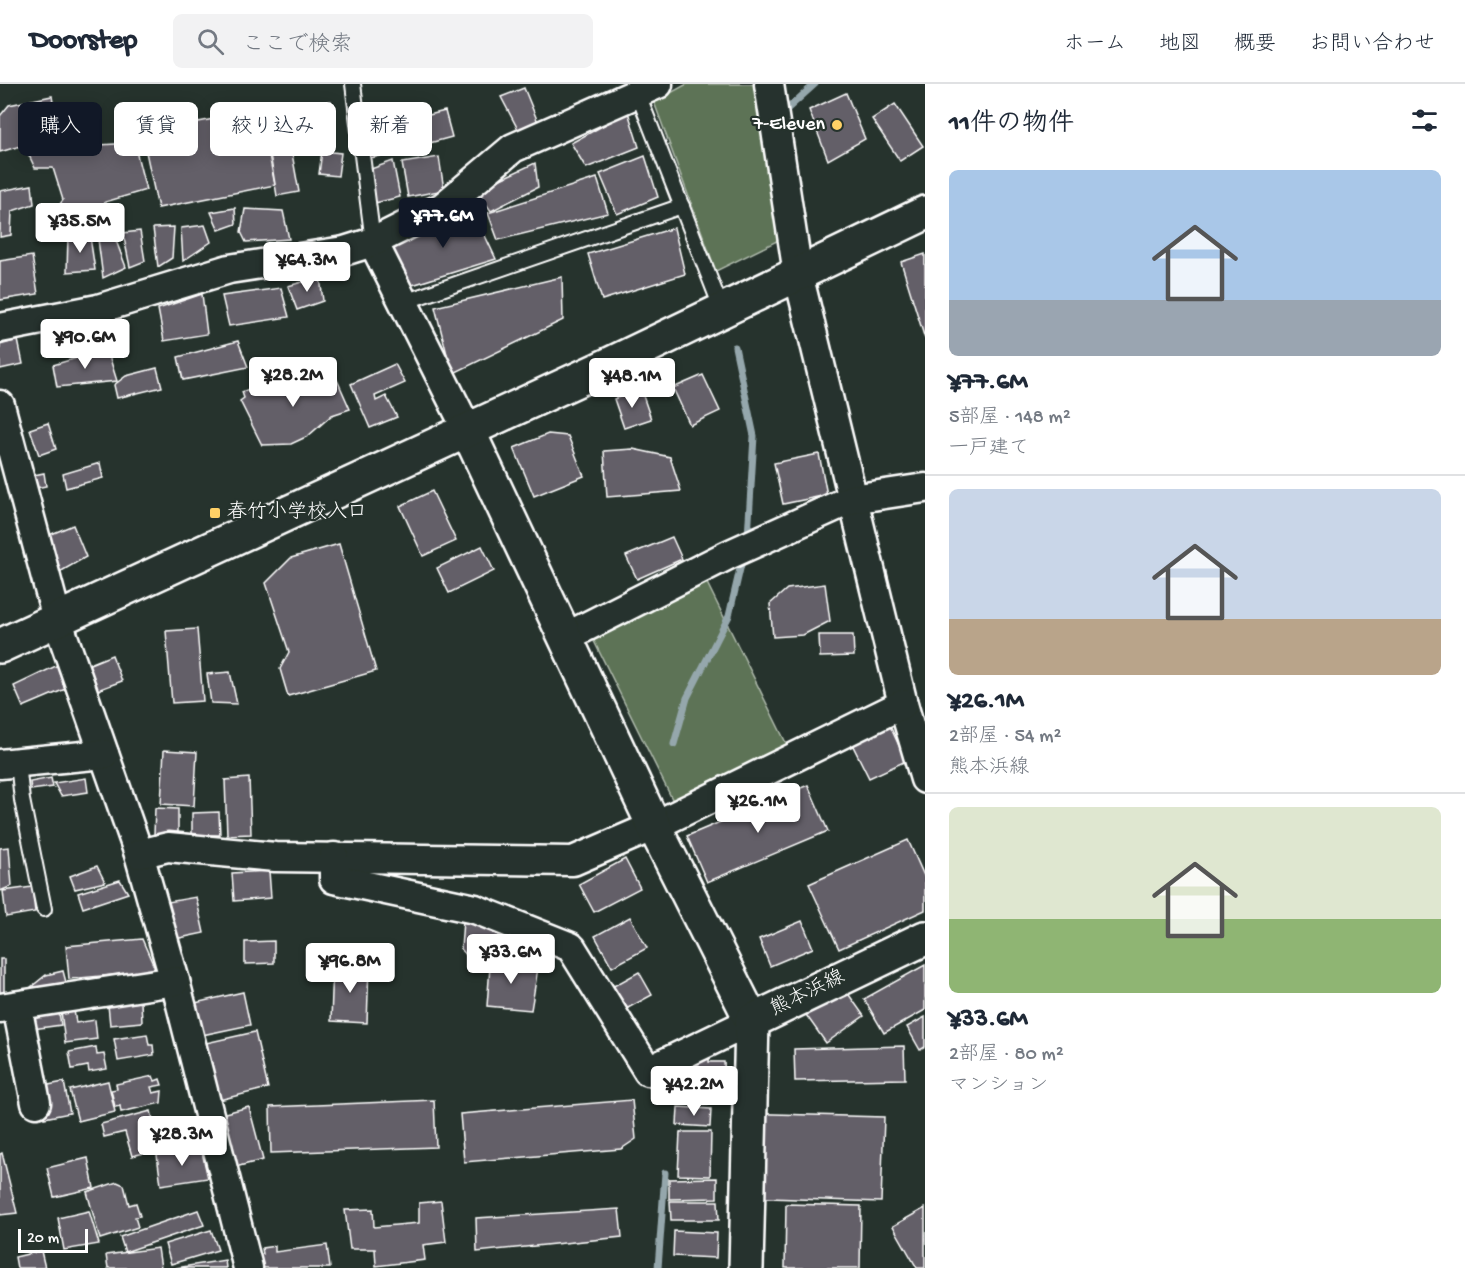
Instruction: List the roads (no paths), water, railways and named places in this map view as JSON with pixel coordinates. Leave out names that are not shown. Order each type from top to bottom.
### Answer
[{"type":"street","points":[[0,328],[98,309],[229,269],[344,251],[373,242],[443,207],[513,148],[648,89]]},
{"type":"street","points":[[771,95],[798,274],[903,704],[925,779]]},
{"type":"street","points":[[0,646],[468,431],[925,213]]},
{"type":"street","points":[[334,857],[334,879],[475,909],[571,947],[648,1071],[752,1022],[654,826],[468,431],[373,242]]},
{"type":"street","points":[[0,405],[10,478],[139,854],[248,1268]]},
{"type":"street","points":[[566,637],[728,555],[852,499],[925,488]]},
{"type":"street","points":[[139,854],[168,847],[276,857],[573,861],[654,826],[903,704]]},
{"type":"street","points":[[9,764],[104,754]]},
{"type":"street","name":"熊本浜線","points":[[746,1268],[752,1022],[925,938]]},
{"type":"street","points":[[36,1103],[9,1007],[174,981]]},
{"type":"lane","points":[[353,84],[373,242]]},
{"type":"lane","points":[[648,89],[682,206],[723,310]]},
{"type":"lane","points":[[404,302],[682,206]]},
{"type":"lane","points":[[9,764],[22,800],[44,909]]},
{"type":"waterway","points":[[784,112],[815,84]]},
{"type":"waterway","points":[[735,347],[754,436],[748,537]]},
{"type":"waterway","points":[[674,744],[687,698],[729,616],[743,556]]},
{"type":"waterway","points":[[658,1268],[665,1173]]},
{"type":"place","name":"7-Eleven","points":[[837,125]]},
{"type":"place","name":"春竹小学校入口","points":[[215,513]]}]
